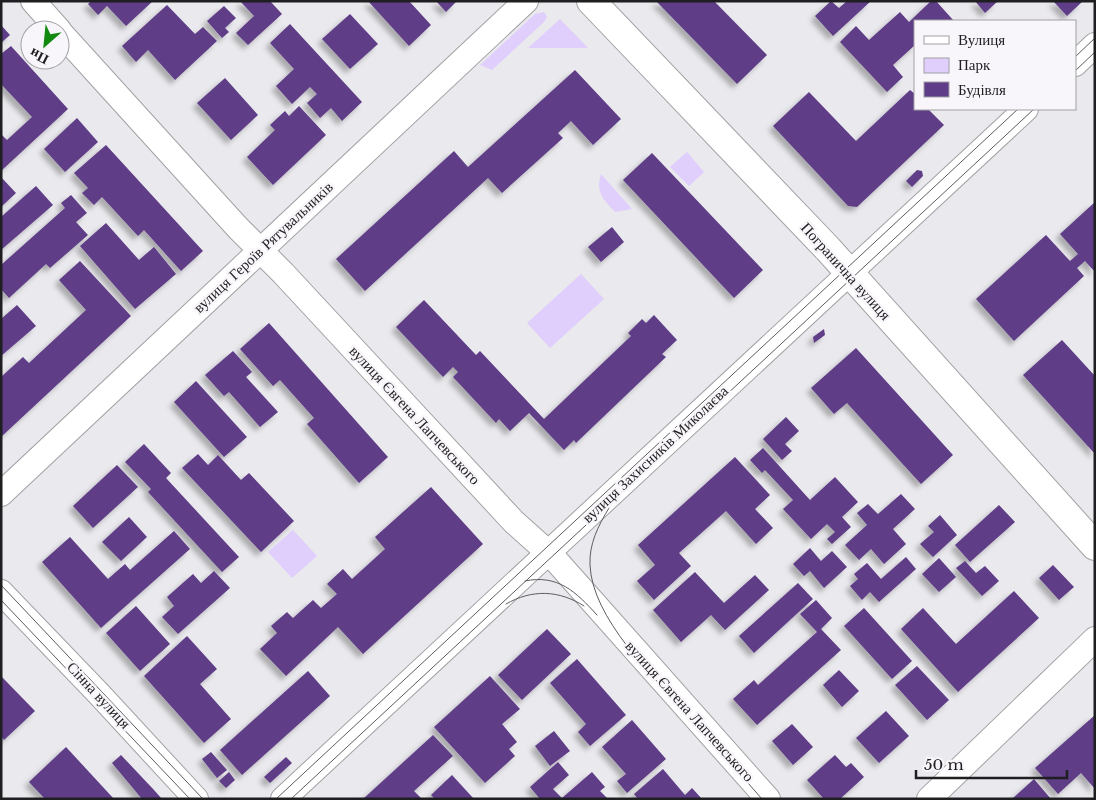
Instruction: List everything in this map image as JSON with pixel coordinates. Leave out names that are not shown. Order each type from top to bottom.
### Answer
[{"type":"main road","name":"Погранична вулиця","points":[[590,1],[849,273],[1095,546]]},
{"type":"street","name":"вулиця Євгена Лапчевського","points":[[33,1],[49,20]]},
{"type":"street","name":"вулиця Героїв Рятувальників","points":[[1,494],[259,249],[526,1]]},
{"type":"street","name":"вулиця Євгена Лапчевського","points":[[70,43],[514,522],[549,552],[768,799]]},
{"type":"street","points":[[1076,63],[1095,45]]},
{"type":"street","name":"вулиця Захисників Миколаєва","points":[[283,799],[1025,110]]},
{"type":"street","name":"Сінна вулиця","points":[[1,592],[196,799]]},
{"type":"street","points":[[929,799],[1095,639]]},
{"type":"green space","points":[[544,12],[547,17],[544,22],[492,70],[480,65],[535,14]]},
{"type":"green space","points":[[560,19],[588,48],[528,48]]},
{"type":"green space","points":[[687,152],[704,172],[689,186],[670,167]]},
{"type":"green space","points":[[601,174],[632,209],[615,212],[607,204],[599,186]]},
{"type":"green space","points":[[581,274],[604,299],[550,348],[527,323]]},
{"type":"green space","points":[[293,530],[317,556],[292,578],[268,552]]},
{"type":"building","points":[[91,1],[153,1],[126,26],[107,6],[98,15],[88,4]]},
{"type":"building","points":[[240,1],[270,1],[282,14],[248,45],[236,33],[254,16]]},
{"type":"building","points":[[368,1],[409,1],[431,25],[409,46]]},
{"type":"building","points":[[436,1],[457,1],[446,12]]},
{"type":"building","points":[[656,1],[714,1],[767,55],[737,84]]},
{"type":"building","points":[[831,1],[839,8],[847,1],[871,1],[833,36],[815,16]]},
{"type":"building","points":[[931,1],[936,1],[953,20],[914,20],[914,46],[893,65],[903,77],[887,92],[840,42],[856,26],[869,40],[900,12],[909,22]]},
{"type":"building","points":[[975,1],[998,1],[985,13]]},
{"type":"building","points":[[1053,1],[1083,1],[1067,16]]},
{"type":"building","points":[[167,5],[195,34],[203,27],[217,41],[175,80],[148,50],[136,62],[122,46]]},
{"type":"building","points":[[224,6],[236,18],[225,28],[229,32],[222,38],[207,21]]},
{"type":"building","points":[[350,14],[378,44],[350,69],[322,39]]},
{"type":"building","points":[[290,24],[362,102],[342,121],[331,108],[320,118],[307,103],[317,94],[310,87],[292,104],[276,86],[294,69],[270,43]]},
{"type":"building","points":[[1,25],[10,35],[1,43]]},
{"type":"building","points":[[11,46],[20,56],[20,70],[33,70],[68,109],[1,171],[1,134],[7,140],[32,117],[1,84],[1,54]]},
{"type":"building","points":[[575,70],[621,119],[593,145],[571,121],[558,133],[563,138],[502,193],[488,178],[365,291],[336,259],[454,151],[468,167]]},
{"type":"building","points":[[225,78],[258,115],[231,140],[197,103]]},
{"type":"building","points":[[910,90],[914,93],[914,110],[929,110],[944,125],[857,207],[848,206],[773,126],[809,92],[856,141]]},
{"type":"building","points":[[299,106],[326,135],[273,185],[247,157],[275,130],[270,125],[285,111],[289,116]]},
{"type":"building","points":[[77,118],[98,142],[65,172],[44,149]]},
{"type":"building","points":[[106,145],[203,251],[181,271],[144,230],[138,236],[102,197],[94,205],[82,193],[88,188],[74,173]]},
{"type":"building","points":[[652,153],[763,270],[734,298],[623,180]]},
{"type":"building","points":[[917,170],[922,171],[923,176],[912,187],[906,181]]},
{"type":"building","points":[[1,177],[16,193],[1,207]]},
{"type":"building","points":[[36,186],[53,205],[1,250],[1,217]]},
{"type":"building","points":[[71,195],[87,213],[76,222],[88,235],[50,268],[46,264],[9,298],[1,289],[1,265],[65,208],[61,203]]},
{"type":"building","points":[[1095,202],[1095,272],[1085,261],[1077,268],[1084,276],[1014,341],[976,299],[1046,235],[1070,261],[1078,254],[1060,234]]},
{"type":"building","points":[[106,223],[139,260],[154,247],[176,274],[135,309],[80,246]]},
{"type":"building","points":[[612,227],[624,242],[601,262],[588,247]]},
{"type":"building","points":[[80,261],[131,316],[1,437],[1,377],[23,357],[29,363],[86,310],[59,280]]},
{"type":"building","points":[[424,300],[476,355],[480,351],[544,419],[631,336],[628,333],[642,319],[646,323],[654,315],[677,340],[662,354],[666,357],[576,443],[574,440],[564,450],[529,413],[510,431],[499,419],[496,423],[453,377],[458,372],[453,367],[443,377],[396,327]]},
{"type":"building","points":[[17,305],[36,326],[1,356],[1,319]]},
{"type":"building","points":[[269,323],[388,457],[359,483],[307,424],[314,418],[280,380],[273,386],[240,349]]},
{"type":"building","points":[[824,329],[825,335],[814,343],[813,337]]},
{"type":"building","points":[[1062,340],[1095,376],[1095,454],[1023,375]]},
{"type":"building","points":[[856,348],[953,455],[921,484],[847,403],[834,414],[811,388]]},
{"type":"building","points":[[233,351],[252,372],[246,377],[278,412],[260,427],[229,392],[224,396],[205,375]]},
{"type":"building","points":[[196,381],[247,437],[224,457],[174,402]]},
{"type":"building","points":[[786,417],[799,431],[785,444],[792,451],[782,460],[763,439]]},
{"type":"building","points":[[144,444],[171,473],[166,478],[239,557],[222,572],[148,492],[151,489],[125,462]]},
{"type":"building","points":[[763,448],[810,500],[835,477],[858,502],[842,517],[851,527],[832,544],[827,539],[835,532],[827,524],[811,539],[783,509],[793,500],[765,470],[762,473],[750,460]]},
{"type":"building","points":[[198,454],[208,465],[218,455],[241,480],[249,473],[294,521],[261,552],[182,468]]},
{"type":"building","points":[[735,457],[770,495],[755,509],[773,528],[756,544],[726,511],[679,553],[691,566],[654,600],[637,581],[655,565],[638,545]]},
{"type":"building","points":[[117,465],[138,487],[93,528],[73,506]]},
{"type":"building","points":[[431,487],[483,544],[363,654],[338,627],[286,676],[260,649],[277,633],[271,626],[287,612],[293,618],[313,600],[321,608],[337,594],[327,584],[343,569],[352,579],[385,549],[375,537]]},
{"type":"building","points":[[901,494],[915,509],[893,529],[906,544],[884,564],[871,549],[859,560],[845,545],[867,525],[857,513],[868,504],[878,514]]},
{"type":"building","points":[[999,505],[1015,522],[970,562],[955,545]]},
{"type":"building","points":[[940,515],[957,535],[933,557],[920,544],[934,532],[928,526]]},
{"type":"building","points":[[129,517],[147,537],[121,561],[102,542]]},
{"type":"building","points":[[174,531],[190,549],[101,628],[42,562],[70,537],[108,579],[125,564],[130,570]]},
{"type":"building","points":[[810,548],[821,561],[832,551],[847,567],[824,588],[810,571],[804,576],[793,564]]},
{"type":"building","points":[[906,557],[916,569],[879,602],[870,592],[862,600],[850,586],[858,579],[854,574],[867,563],[881,579]]},
{"type":"building","points":[[939,558],[956,577],[939,592],[922,574]]},
{"type":"building","points":[[965,561],[976,573],[985,566],[999,581],[982,596],[956,568]]},
{"type":"building","points":[[1053,565],[1074,587],[1059,600],[1039,578]]},
{"type":"building","points":[[214,571],[230,588],[178,634],[162,617],[174,606],[167,597],[193,574],[201,583]]},
{"type":"building","points":[[695,572],[724,603],[755,575],[769,590],[725,630],[711,615],[681,642],[653,610]]},
{"type":"building","points":[[798,583],[813,599],[754,653],[739,636]]},
{"type":"building","points":[[1014,591],[1039,618],[958,692],[901,629],[923,608],[956,644]]},
{"type":"building","points":[[816,600],[832,618],[821,629],[841,650],[757,725],[733,699],[754,680],[758,685],[817,632],[800,614]]},
{"type":"building","points":[[136,606],[170,644],[140,671],[106,633]]},
{"type":"building","points":[[864,608],[912,661],[892,679],[844,626]]},
{"type":"building","points":[[547,629],[571,654],[522,700],[498,675]]},
{"type":"building","points":[[187,636],[217,669],[200,684],[231,719],[204,743],[144,676]]},
{"type":"building","points":[[577,659],[626,715],[590,746],[578,732],[586,724],[550,683]]},
{"type":"building","points":[[917,666],[949,700],[927,720],[895,685]]},
{"type":"building","points":[[839,670],[859,691],[842,707],[823,685]]},
{"type":"building","points":[[308,671],[330,696],[242,775],[220,750]]},
{"type":"building","points":[[1,676],[35,711],[4,740],[1,736]]},
{"type":"building","points":[[490,676],[520,709],[502,724],[517,742],[509,749],[515,756],[485,783],[434,727]]},
{"type":"building","points":[[886,711],[909,736],[879,763],[856,738]]},
{"type":"building","points":[[1095,715],[1095,789],[1081,773],[1058,794],[1035,768]]},
{"type":"building","points":[[632,720],[666,759],[627,793],[617,781],[626,774],[602,747]]},
{"type":"building","points":[[792,724],[813,747],[793,765],[772,741]]},
{"type":"building","points":[[554,731],[570,751],[550,766],[535,746]]},
{"type":"building","points":[[433,735],[453,756],[414,791],[422,799],[363,799]]},
{"type":"building","points":[[66,747],[114,799],[45,799],[29,782]]},
{"type":"building","points":[[211,752],[227,770],[217,778],[202,759]]},
{"type":"building","points":[[121,755],[162,799],[142,799],[112,763]]},
{"type":"building","points":[[835,755],[846,767],[851,763],[864,777],[840,799],[824,799],[807,780]]},
{"type":"building","points":[[286,757],[292,763],[270,783],[264,777]]},
{"type":"building","points":[[558,762],[569,775],[553,789],[562,798],[592,772],[605,787],[600,791],[608,799],[540,799],[530,787]]},
{"type":"building","points":[[663,769],[685,795],[692,788],[702,799],[638,799],[634,794]]},
{"type":"building","points":[[229,772],[235,780],[226,788],[219,781]]},
{"type":"building","points":[[452,775],[474,799],[435,799],[431,795]]},
{"type":"building","points":[[1034,779],[1051,799],[1012,799]]},
{"type":"tram line","points":[[1076,56],[1095,38]]},
{"type":"tram line","points":[[1076,70],[1095,52]]},
{"type":"tram line","points":[[276,799],[1017,110]]},
{"type":"tram line","points":[[291,799],[1033,110]]},
{"type":"tram line","points":[[609,508],[595,535],[590,557],[593,585],[601,605],[626,645],[762,799]]},
{"type":"tram line","points":[[525,581],[547,580],[566,587],[582,599],[597,615]]},
{"type":"tram line","points":[[1,585],[203,799]]},
{"type":"tram line","points":[[506,604],[526,596],[545,593],[565,597],[584,606]]},
{"type":"tram line","points":[[1,600],[190,799]]}]
